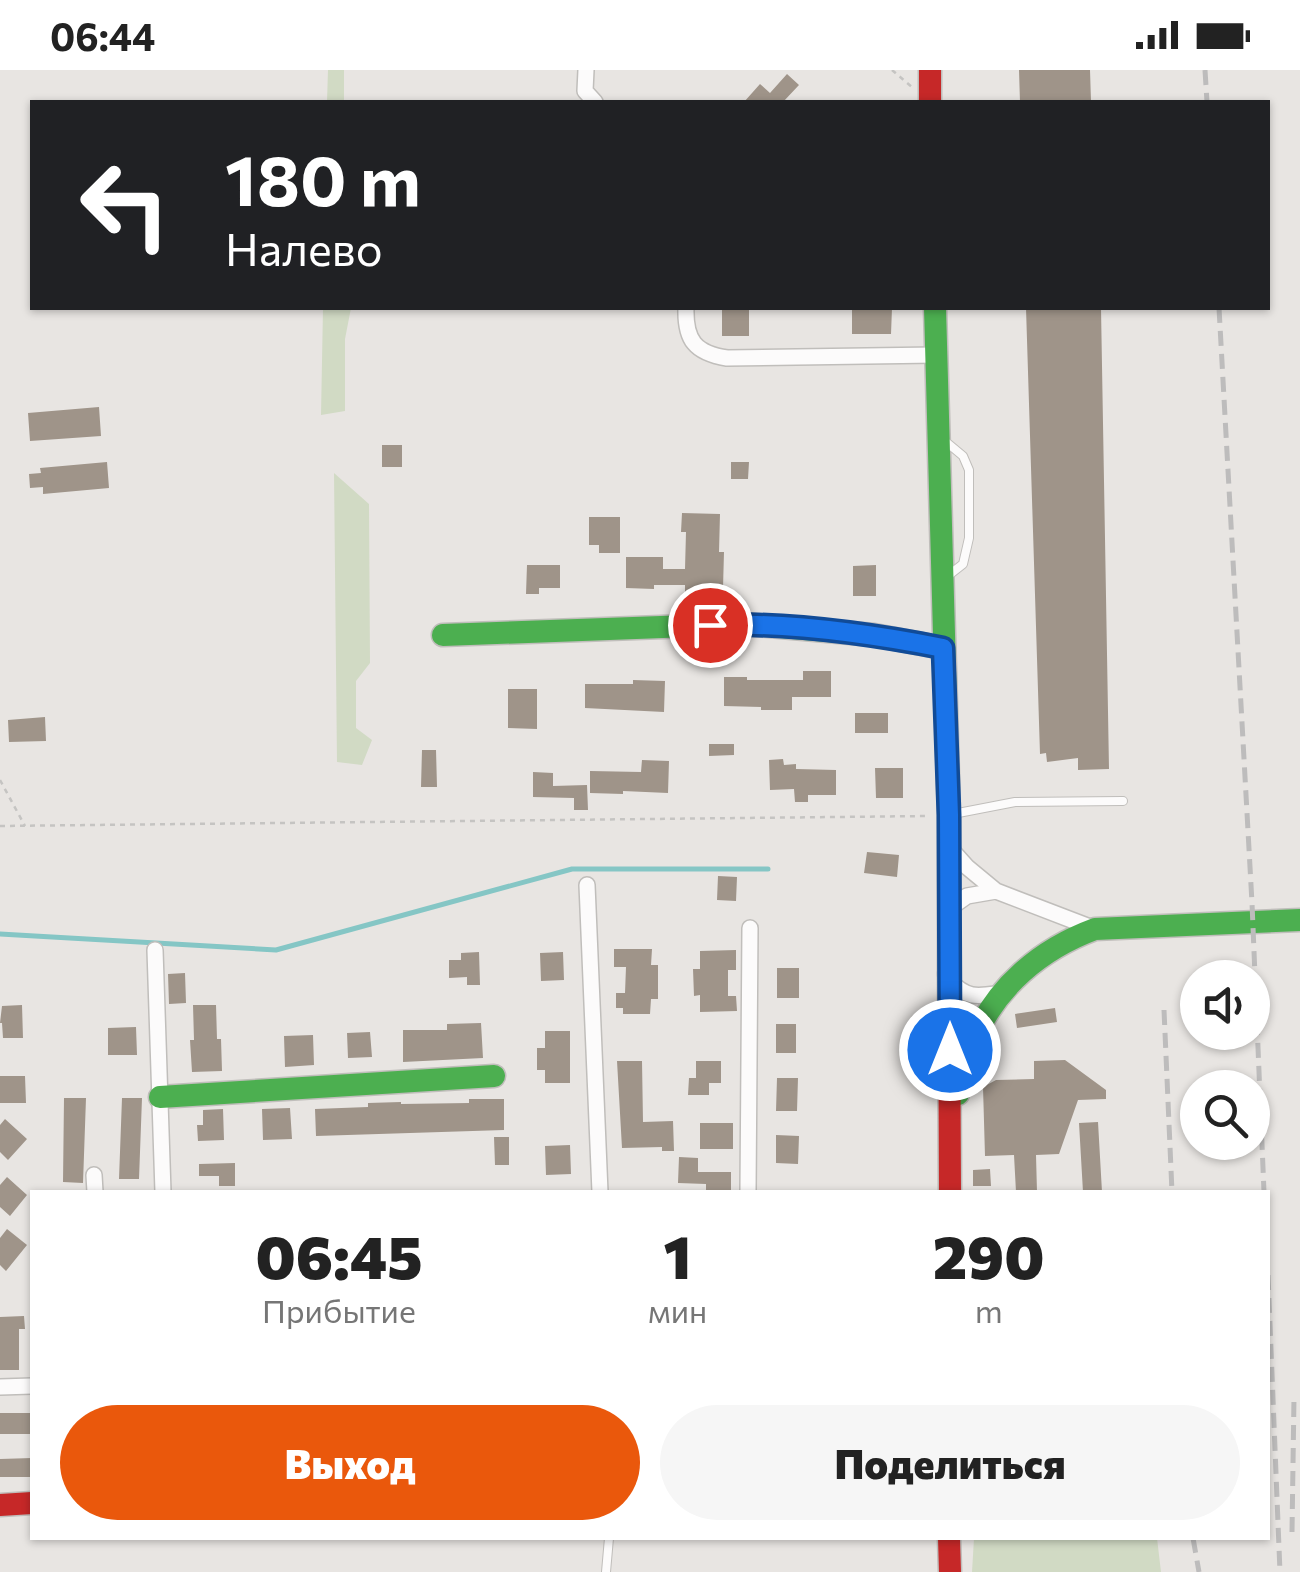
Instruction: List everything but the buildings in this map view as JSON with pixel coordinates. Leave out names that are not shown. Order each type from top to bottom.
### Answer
[{"type":"street","points":[[586,70],[586,91],[593,100]]},
{"type":"street","points":[[930,70],[930,100]]},
{"type":"street","points":[[686,310],[685,327],[693,344],[708,355],[936,355]]},
{"type":"street","points":[[935,310],[950,848],[950,1190]]},
{"type":"street","points":[[443,635],[744,624],[874,635],[943,648]]},
{"type":"street","points":[[950,848],[996,891],[1095,929]]},
{"type":"street","points":[[586,885],[600,1190]]},
{"type":"street","points":[[950,908],[968,896],[996,891]]},
{"type":"street","points":[[950,1118],[974,1040],[1003,993],[1024,970],[1070,936],[1095,929],[1300,920]]},
{"type":"street","points":[[748,1190],[750,928]]},
{"type":"street","points":[[156,950],[163,1190]]},
{"type":"street","points":[[950,982],[969,995],[1003,993]]},
{"type":"street","points":[[160,1097],[494,1076]]},
{"type":"street","points":[[94,1175],[95,1190]]},
{"type":"street","points":[[0,1387],[30,1386]]},
{"type":"street","points":[[0,1505],[30,1504]]},
{"type":"street","points":[[949,1540],[950,1572]]},
{"type":"lane","points":[[949,815],[1016,802],[1123,801]]},
{"type":"lane","points":[[606,1572],[609,1540]]},
{"type":"path","points":[[0,780],[26,827]]},
{"type":"path","points":[[0,826],[949,815]]},
{"type":"green space","points":[[328,70],[344,70],[344,100],[327,100]]},
{"type":"green space","points":[[323,310],[351,310],[345,339],[345,411],[321,415]]},
{"type":"green space","points":[[334,473],[369,504],[370,663],[356,681],[356,728],[372,740],[362,765],[337,762]]},
{"type":"green space","points":[[974,1540],[1157,1540],[1161,1572],[972,1572]]},
{"type":"waterway","points":[[0,934],[276,950],[572,869],[768,869]]},
{"type":"railway","points":[[1205,70],[1207,100]]},
{"type":"railway","points":[[1219,310],[1264,1190]]},
{"type":"railway","points":[[1164,1010],[1172,1190]]},
{"type":"railway","points":[[1270,1324],[1280,1572]]},
{"type":"railway","points":[[1292,1532],[1294,1397]]},
{"type":"railway","points":[[1193,1540],[1199,1572]]},
{"type":"traffic: fast","points":[[935,310],[949,815],[949,974]]},
{"type":"traffic: fast","points":[[443,635],[744,624],[874,635],[943,648]]},
{"type":"traffic: fast","points":[[958,1094],[971,1048],[994,1004],[1022,972],[1075,937],[1095,929],[1300,920]]},
{"type":"traffic: fast","points":[[160,1097],[494,1076]]},
{"type":"traffic: jam","points":[[930,70],[930,100]]},
{"type":"traffic: jam","points":[[949,974],[950,1190]]},
{"type":"traffic: jam","points":[[0,1505],[30,1503]]},
{"type":"traffic: jam","points":[[949,1540],[950,1572]]},
{"type":"route","points":[[710,625],[744,624],[874,635],[943,648],[949,815],[950,1050]]}]
